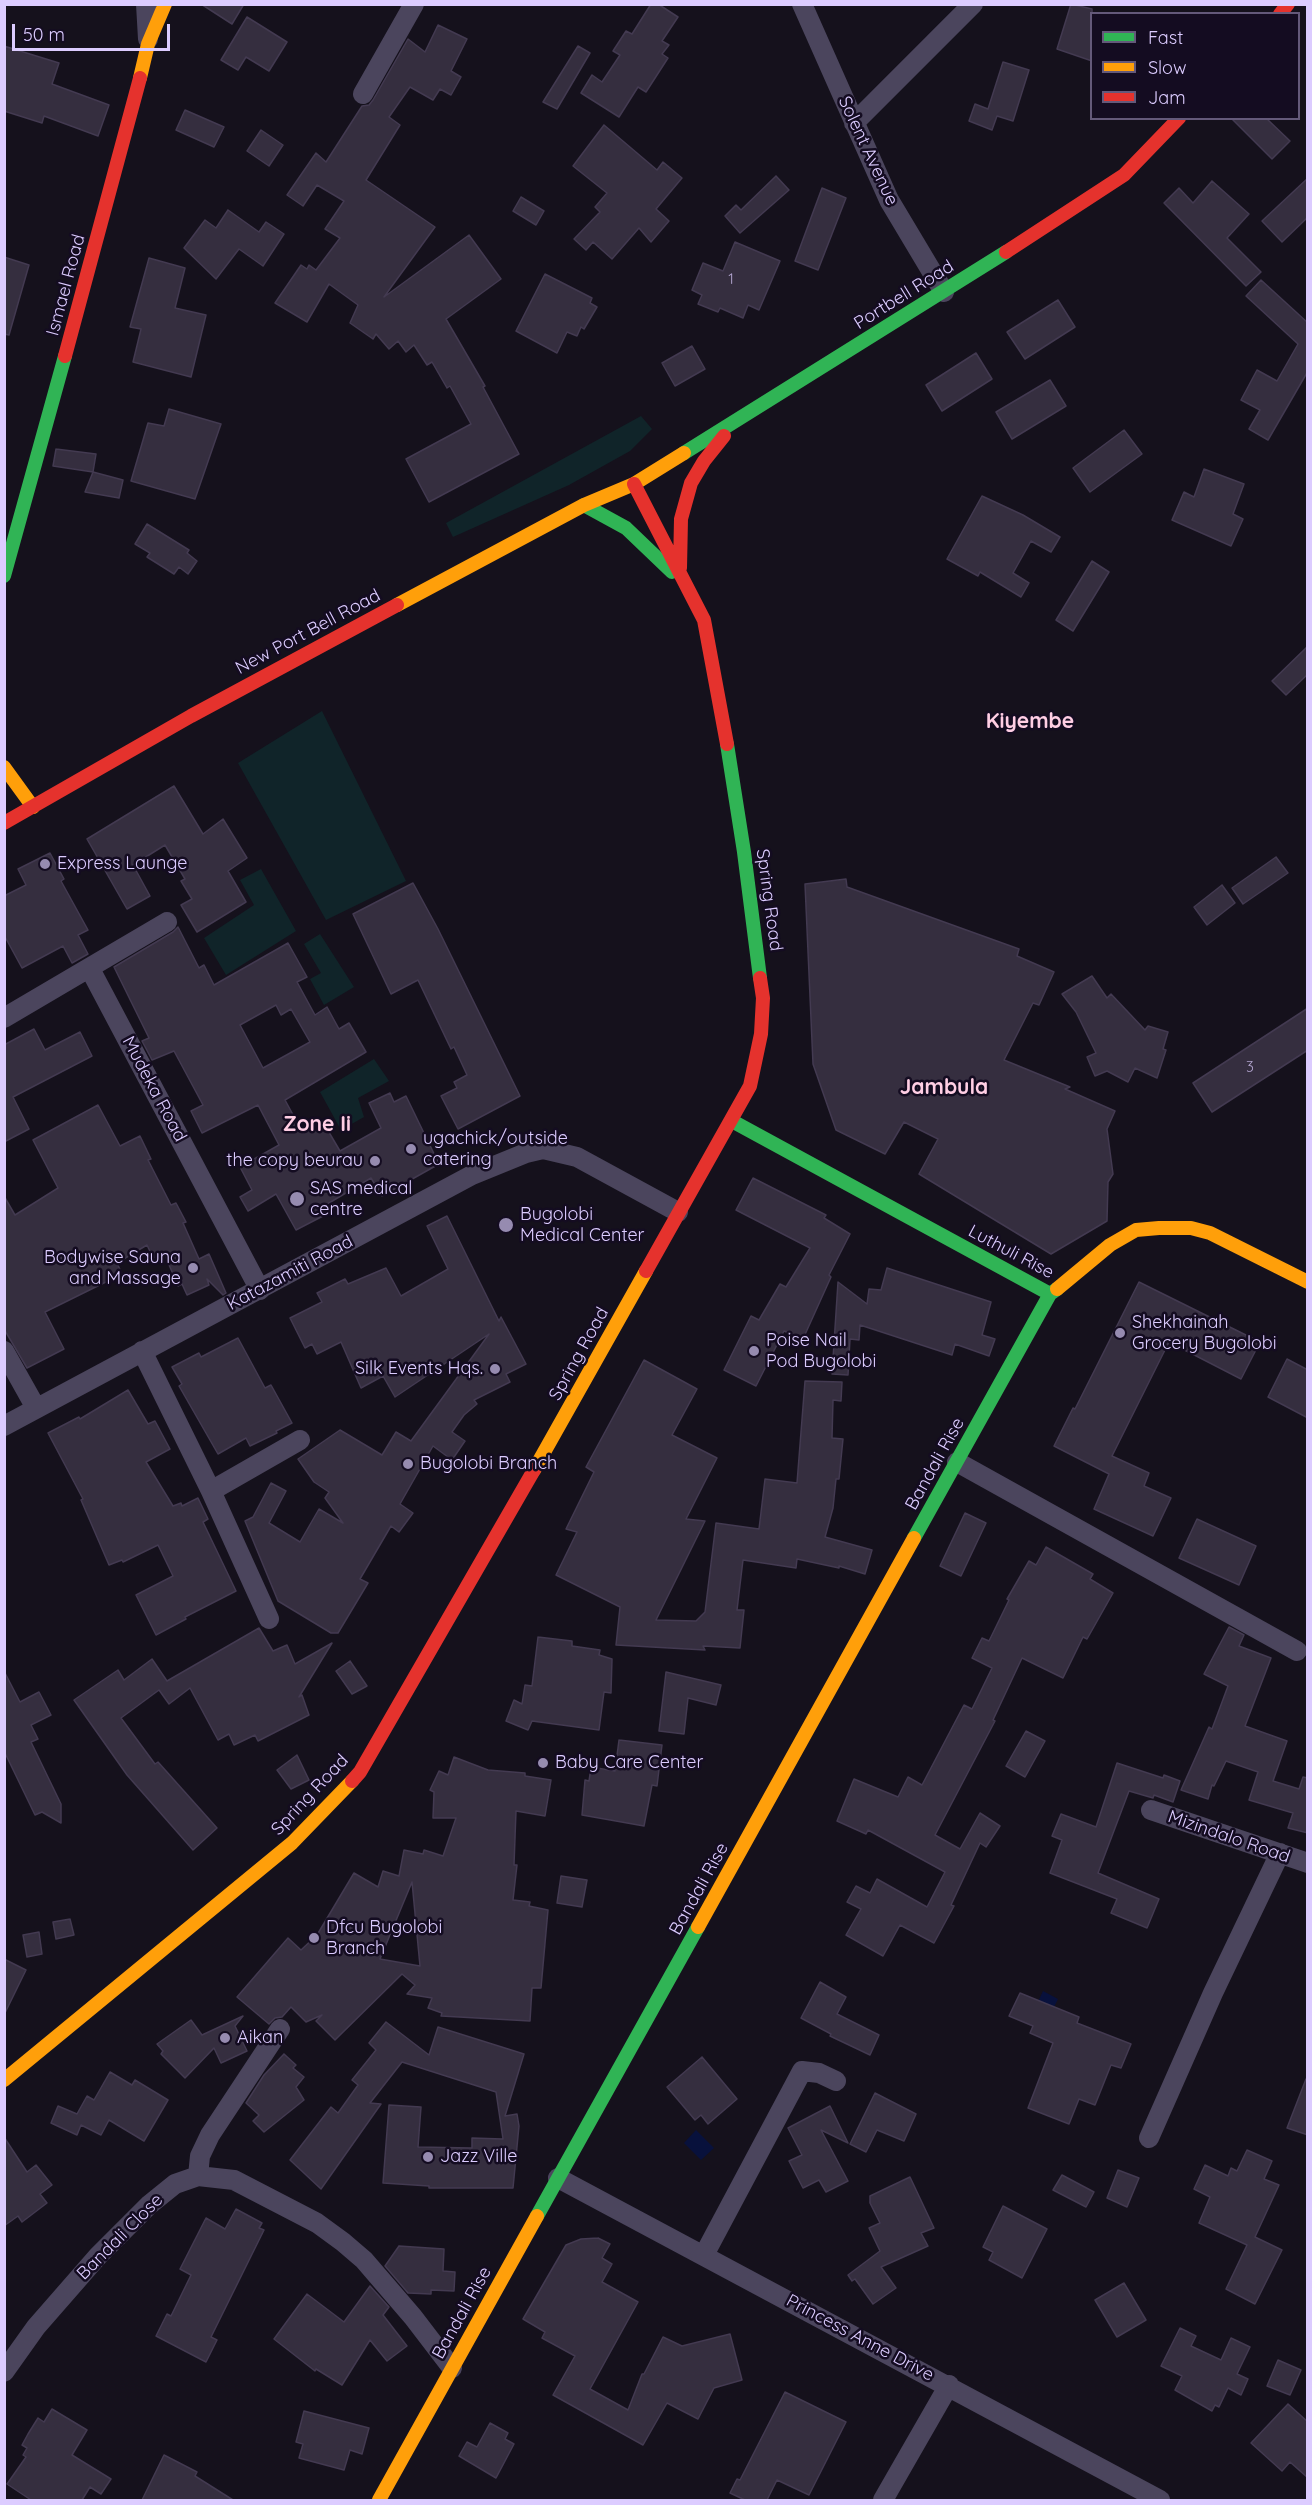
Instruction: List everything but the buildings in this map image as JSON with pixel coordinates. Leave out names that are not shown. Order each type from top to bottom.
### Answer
[{"type":"main road","name":"Ismael Road","points":[[4,576],[127,132],[148,44],[165,4]]},
{"type":"main road","name":"Portbell Road","points":[[634,484],[944,292],[1124,175],[1177,120]]},
{"type":"main road","points":[[680,570],[681,519],[691,483],[704,461],[736,421]]},
{"type":"main road","name":"New Port Bell Road","points":[[4,823],[192,716],[584,505],[634,484]]},
{"type":"main road","name":"Spring Road","points":[[4,2080],[292,1843],[360,1772],[603,1350],[750,1086],[761,1034],[763,998],[744,852],[714,666],[704,620],[634,484]]},
{"type":"main road","points":[[584,505],[626,528],[689,587]]},
{"type":"main road","points":[[4,768],[33,807]]},
{"type":"main road","name":"Luthuli Rise","points":[[732,1121],[1050,1294],[1110,1245],[1136,1230],[1158,1228],[1191,1228],[1210,1233],[1308,1282]]},
{"type":"main road","name":"Bandali Rise","points":[[379,2500],[1050,1294]]},
{"type":"street","points":[[146,4],[148,44]]},
{"type":"street","points":[[363,94],[414,4]]},
{"type":"street","name":"Solent Avenue","points":[[802,4],[889,200],[944,292]]},
{"type":"street","points":[[854,123],[973,4]]},
{"type":"street","points":[[4,1018],[167,922]]},
{"type":"street","name":"Mudeka Road","points":[[90,969],[260,1290]]},
{"type":"street","name":"Katazamiti Road","points":[[4,1426],[472,1175],[526,1153],[543,1149],[558,1150],[577,1157],[678,1212]]},
{"type":"street","points":[[4,1351],[36,1408]]},
{"type":"street","points":[[142,1351],[211,1491],[269,1619]]},
{"type":"street","points":[[211,1491],[300,1440]]},
{"type":"street","points":[[957,1461],[1297,1651]]},
{"type":"street","name":"Mizindalo Road","points":[[1151,1810],[1308,1863]]},
{"type":"street","points":[[1149,2138],[1213,1993],[1280,1854]]},
{"type":"street","points":[[198,2176],[200,2156],[210,2135],[280,2028]]},
{"type":"street","points":[[704,2255],[802,2071],[819,2073],[836,2081]]},
{"type":"street","name":"Bandali Close","points":[[4,2372],[36,2327],[98,2256],[149,2205],[175,2184],[198,2176],[234,2180],[317,2223],[343,2242],[371,2268],[452,2368]]},
{"type":"street","name":"Princess Anne Drive","points":[[558,2178],[949,2385],[1160,2500]]},
{"type":"street","points":[[883,2500],[949,2385]]},
{"type":"green space","points":[[641,416],[652,429],[630,451],[569,485],[453,537],[446,523]]},
{"type":"green space","points":[[322,711],[406,881],[326,920],[238,763]]},
{"type":"green space","points":[[261,869],[296,931],[226,975],[204,938],[254,905],[240,880]]},
{"type":"green space","points":[[320,934],[354,987],[324,1005],[310,979],[321,973],[304,944]]},
{"type":"green space","points":[[374,1059],[389,1081],[358,1098],[364,1117],[341,1130],[320,1092]]},
{"type":"shaded area","points":[[1043,1991],[1058,1999],[1047,2021],[1036,2006]]},
{"type":"shaded area","points":[[696,2130],[714,2148],[701,2160],[684,2143]]},
{"type":"traffic: fast","points":[[684,453],[1006,252]]},
{"type":"traffic: fast","points":[[4,576],[65,356]]},
{"type":"traffic: fast","points":[[584,505],[626,528],[672,572]]},
{"type":"traffic: fast","points":[[727,744],[760,978]]},
{"type":"traffic: fast","points":[[732,1121],[1050,1294],[1057,1289]]},
{"type":"traffic: fast","points":[[914,1538],[1050,1294]]},
{"type":"traffic: fast","points":[[537,2216],[698,1927]]},
{"type":"traffic: slow","points":[[140,78],[148,44],[165,4]]},
{"type":"traffic: slow","points":[[397,605],[584,505],[634,484],[684,453]]},
{"type":"traffic: slow","points":[[4,767],[33,807]]},
{"type":"traffic: slow","points":[[1057,1289],[1110,1245],[1136,1230],[1159,1228],[1191,1228],[1210,1233],[1308,1282]]},
{"type":"traffic: slow","points":[[534,1470],[646,1271]]},
{"type":"traffic: slow","points":[[698,1927],[914,1538]]},
{"type":"traffic: slow","points":[[4,2080],[292,1843],[352,1781]]},
{"type":"traffic: slow","points":[[379,2500],[537,2216]]},
{"type":"traffic: jam","points":[[1282,12],[1288,4]]},
{"type":"traffic: jam","points":[[65,356],[140,78]]},
{"type":"traffic: jam","points":[[1006,252],[1124,175],[1177,120]]},
{"type":"traffic: jam","points":[[680,568],[681,519],[691,483],[704,461],[724,436]]},
{"type":"traffic: jam","points":[[634,484],[704,620],[727,744]]},
{"type":"traffic: jam","points":[[4,823],[191,716],[397,605]]},
{"type":"traffic: jam","points":[[646,1271],[750,1086],[761,1034],[763,998],[760,978]]},
{"type":"traffic: jam","points":[[352,1781],[360,1772],[534,1470]]},
{"type":"place","name":"Express Launge","points":[[45,864]]},
{"type":"place","name":"ugachick/outside catering","points":[[411,1149]]},
{"type":"place","name":"the copy beurau","points":[[375,1161]]},
{"type":"place","name":"SAS medical centre","points":[[297,1199]]},
{"type":"place","name":"Bugolobi Medical Center","points":[[506,1225]]},
{"type":"place","name":"Bodywise Sauna and Massage","points":[[193,1268]]},
{"type":"place","name":"Shekhainah Grocery Bugolobi","points":[[1120,1333]]},
{"type":"place","name":"Poise Nail Pod Bugolobi","points":[[754,1351]]},
{"type":"place","name":"Silk Events Hqs.","points":[[495,1369]]},
{"type":"place","name":"Bugolobi Branch","points":[[408,1464]]},
{"type":"place","name":"Baby Care Center","points":[[543,1763]]},
{"type":"place","name":"Dfcu Bugolobi Branch","points":[[314,1938]]},
{"type":"place","name":"Aikan","points":[[225,2038]]},
{"type":"place","name":"Jazz Ville","points":[[428,2157]]},
{"type":"district","name":"Kiyembe","points":[[1030,722]]},
{"type":"district","name":"Jambula","points":[[944,1088]]},
{"type":"district","name":"Zone Ii","points":[[317,1125]]}]
